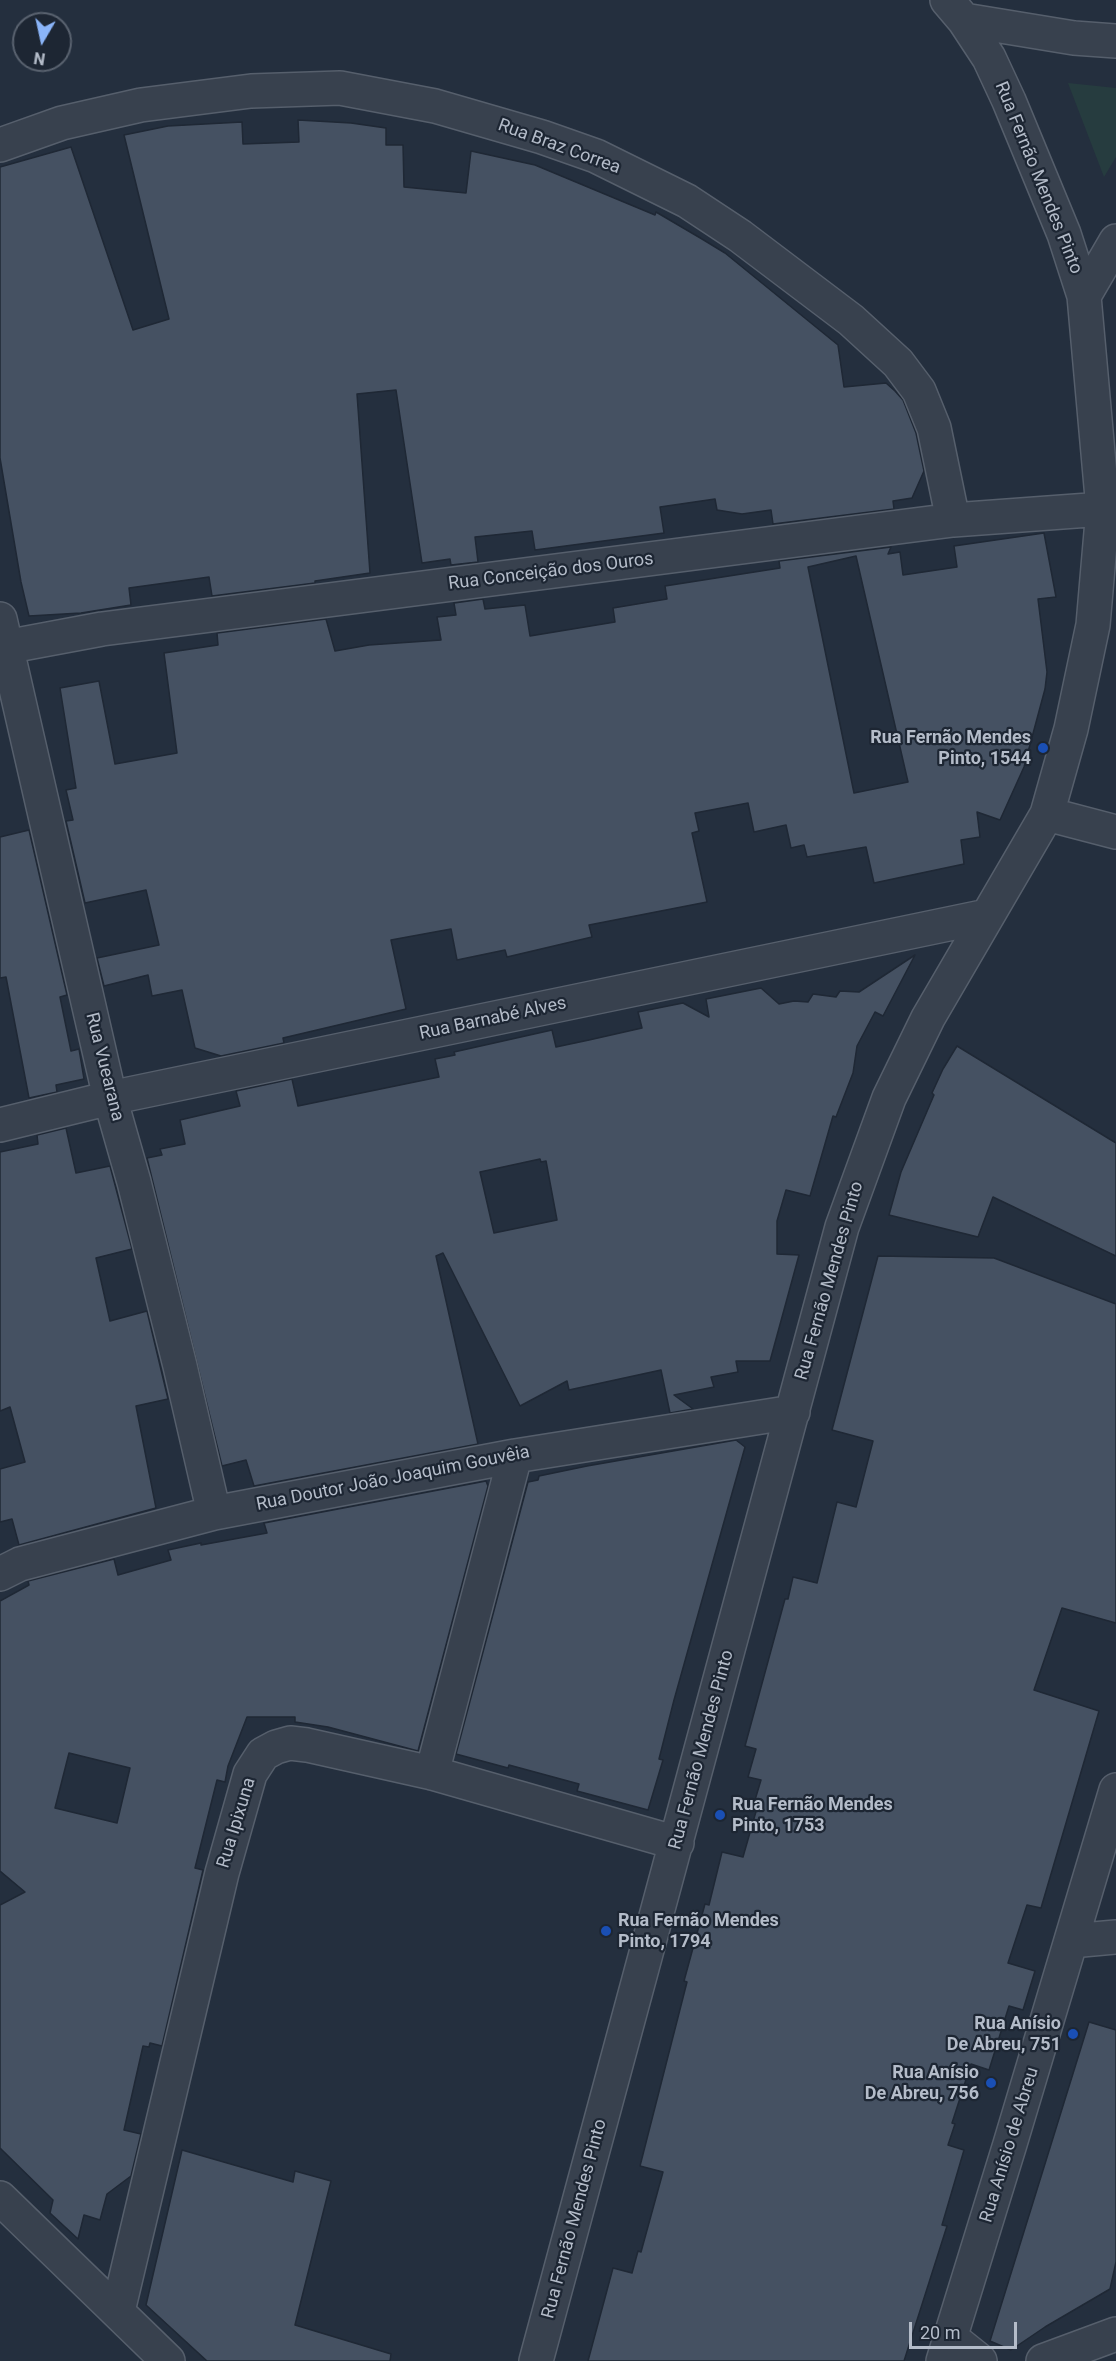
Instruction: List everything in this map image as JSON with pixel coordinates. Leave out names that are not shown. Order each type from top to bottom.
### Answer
[{"type":"street","points":[[956,10],[1074,38],[1116,41]]},
{"type":"street","name":"Rua Fernão Mendes Pinto","points":[[536,2361],[842,1227],[889,1098],[928,1018],[1047,814],[1071,729],[1093,625],[1103,509],[1084,296],[1064,234],[1009,101],[989,58],[956,10]]},
{"type":"street","name":"Rua Braz Correa","points":[[0,145],[62,123],[141,105],[251,91],[340,88],[435,106],[543,137],[596,156],[687,201],[740,236],[851,320],[898,363],[919,391],[934,428],[953,520]]},
{"type":"street","points":[[1084,296],[1116,241]]},
{"type":"street","name":"Rua Conceição dos Ouros","points":[[3,638],[102,629],[953,520],[1103,509]]},
{"type":"street","name":"Rua Vuearana","points":[[3,638],[110,1098],[134,1182],[214,1513]]},
{"type":"street","points":[[1047,814],[1116,831]]},
{"type":"street","name":"Rua Barnabé Alves","points":[[0,1125],[110,1098],[987,916]]},
{"type":"street","name":"Rua Doutor João Joaquim Gouvêia","points":[[0,1574],[20,1564],[214,1513],[514,1456],[793,1412]]},
{"type":"street","points":[[432,1773],[514,1456]]},
{"type":"street","name":"Rua Ipixuna","points":[[118,2311],[222,1873],[250,1774],[263,1754],[290,1743],[307,1745],[432,1773],[676,1843]]},
{"type":"street","name":"Rua Anísio de Abreu","points":[[946,2349],[1116,1790]]},
{"type":"street","points":[[1071,1941],[1116,1936]]},
{"type":"street","points":[[0,2198],[168,2361]]},
{"type":"street","points":[[1044,2361],[1116,2334]]},
{"type":"street","points":[[946,2349],[980,2361]]},
{"type":"green space","points":[[1068,83],[1116,88],[1116,157],[1104,177]]},
{"type":"building","points":[[298,120],[351,123],[386,128],[386,145],[403,145],[404,187],[466,193],[471,151],[535,165],[655,215],[656,212],[725,253],[838,345],[844,387],[886,383],[903,400],[916,433],[924,471],[912,498],[893,501],[894,509],[773,524],[771,510],[742,514],[717,510],[715,499],[660,507],[664,533],[535,550],[532,531],[475,537],[478,562],[451,565],[450,559],[422,563],[396,390],[357,394],[370,573],[315,581],[315,583],[212,596],[209,577],[129,588],[131,605],[81,613],[29,616],[0,458],[0,167],[71,147],[133,330],[169,319],[124,135],[168,126],[242,122],[243,144],[299,142]]},
{"type":"building","points":[[1044,533],[1056,597],[1038,599],[1047,672],[1045,689],[1024,767],[1000,820],[977,812],[980,837],[961,840],[964,864],[874,883],[866,847],[807,857],[804,845],[791,848],[786,825],[754,832],[748,803],[695,813],[699,831],[692,833],[707,902],[589,925],[592,937],[507,957],[505,950],[457,960],[451,929],[391,940],[406,1009],[283,1038],[284,1043],[221,1056],[195,1048],[182,990],[152,996],[148,975],[104,986],[97,958],[159,945],[146,890],[85,903],[66,821],[73,820],[66,790],[76,788],[60,688],[99,681],[115,764],[177,753],[164,653],[218,645],[217,633],[326,619],[335,651],[369,645],[441,640],[437,617],[456,615],[454,603],[483,599],[485,609],[525,605],[530,636],[615,622],[613,608],[667,599],[665,586],[780,568],[779,561],[891,547],[888,554],[900,552],[903,575],[957,567],[954,546]],"holes":[[[856,556],[908,782],[854,793],[808,567]]]},
{"type":"building","points":[[29,830],[67,995],[60,997],[71,1051],[79,1049],[84,1079],[56,1085],[57,1092],[29,1098],[6,977],[0,978],[0,837]]},
{"type":"building","points":[[915,955],[883,1016],[875,1012],[857,1046],[853,1073],[836,1117],[833,1116],[810,1196],[786,1190],[777,1221],[777,1254],[799,1255],[770,1361],[736,1361],[738,1372],[711,1377],[714,1387],[674,1395],[693,1409],[670,1413],[661,1370],[569,1390],[567,1381],[520,1406],[443,1253],[436,1256],[478,1444],[254,1486],[246,1460],[222,1466],[147,1158],[162,1155],[160,1149],[185,1144],[180,1120],[240,1106],[236,1091],[292,1079],[298,1106],[439,1077],[435,1059],[455,1055],[454,1052],[552,1030],[556,1047],[642,1028],[638,1012],[683,1003],[709,1017],[706,999],[761,988],[779,1004],[794,1001],[808,1002],[813,994],[836,997],[840,991],[859,992]],"holes":[[[540,1159],[541,1162],[546,1161],[557,1220],[494,1233],[480,1172]]]},
{"type":"building","points":[[957,1046],[1116,1143],[1116,1256],[993,1197],[978,1237],[889,1215],[901,1172],[934,1095],[932,1093]]},
{"type":"building","points":[[66,1128],[76,1173],[110,1166],[132,1249],[96,1258],[110,1321],[147,1311],[168,1399],[136,1406],[156,1508],[19,1545],[12,1519],[0,1522],[0,1469],[25,1462],[10,1407],[0,1411],[0,1152],[38,1144],[37,1135]]},
{"type":"building","points":[[878,1256],[994,1258],[1116,1304],[1116,1623],[1062,1608],[1034,1690],[1099,1711],[1041,1908],[1027,1905],[1008,1963],[1035,1971],[1023,2010],[1009,2006],[989,2070],[971,2064],[952,2123],[955,2124],[948,2145],[964,2150],[942,2225],[947,2226],[904,2361],[588,2361],[613,2268],[632,2273],[638,2251],[641,2252],[663,2172],[640,2166],[687,1982],[684,1981],[705,1904],[709,1905],[722,1852],[743,1857],[759,1801],[755,1800],[761,1780],[748,1777],[756,1749],[745,1746],[785,1599],[788,1599],[793,1577],[817,1583],[837,1502],[856,1507],[873,1441],[832,1430]]},
{"type":"building","points":[[736,1440],[745,1447],[674,1700],[659,1759],[663,1760],[648,1810],[577,1791],[579,1784],[509,1765],[508,1768],[456,1754],[528,1482],[538,1480],[539,1476],[587,1466]]},
{"type":"building","points":[[486,1481],[488,1486],[418,1751],[328,1727],[295,1722],[295,1717],[247,1717],[228,1766],[225,1782],[217,1780],[195,1868],[203,1870],[162,2046],[150,2043],[149,2047],[143,2046],[124,2130],[141,2134],[131,2176],[107,2194],[100,2220],[84,2215],[78,2239],[50,2213],[53,2200],[0,2148],[0,1905],[25,1892],[0,1871],[0,1601],[29,1585],[28,1581],[114,1559],[118,1575],[171,1560],[168,1550],[267,1533],[264,1523]],"holes":[[[69,1753],[130,1768],[117,1823],[55,1808]]]},
{"type":"building","points":[[1089,2022],[1116,2030],[1116,2262],[1110,2289],[1011,2350],[990,2341]]},
{"type":"building","points":[[182,2150],[293,2182],[295,2171],[331,2181],[295,2325],[391,2354],[390,2361],[207,2361],[146,2305]]},
{"type":"place","name":"Rua Fernão Mendes Pinto, 1544","points":[[1043,748]]},
{"type":"place","name":"Rua Fernão Mendes Pinto, 1753","points":[[720,1815]]},
{"type":"place","name":"Rua Fernão Mendes Pinto, 1794","points":[[606,1931]]},
{"type":"place","name":"Rua Anísio De Abreu, 751","points":[[1073,2034]]},
{"type":"place","name":"Rua Anísio De Abreu, 756","points":[[991,2083]]}]
